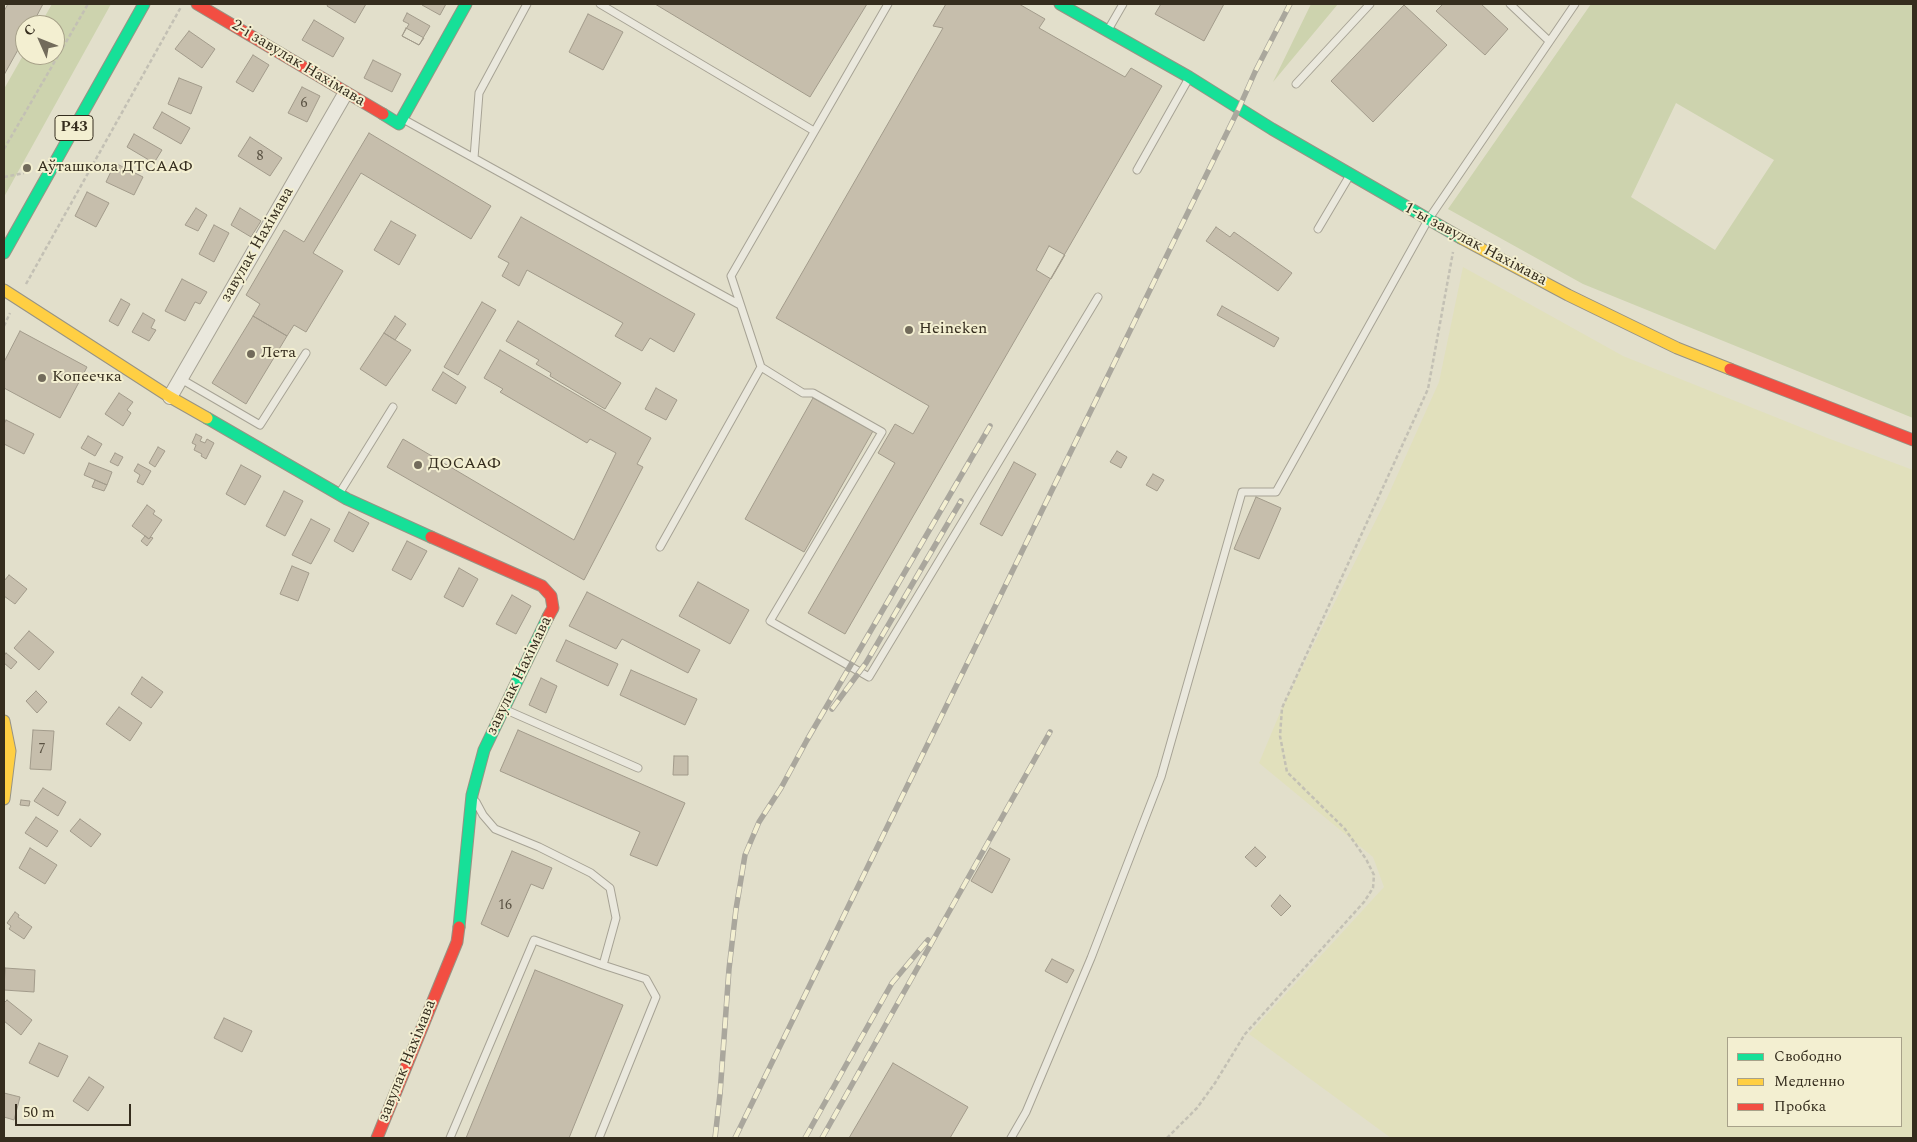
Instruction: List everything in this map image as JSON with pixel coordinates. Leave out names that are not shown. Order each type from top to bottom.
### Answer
[{"type":"street","name":"Р43","points":[[4,253],[144,4]]},
{"type":"street","name":"2-і завулак Нахімава","points":[[197,4],[345,94],[401,122]]},
{"type":"street","points":[[401,122],[466,4]]},
{"type":"street","name":"1-ы завулак Нахімава","points":[[1060,4],[1189,77],[1428,220],[1568,295],[1677,348],[1913,440]]},
{"type":"street","name":"завулак Нахімава","points":[[170,397],[345,94]]},
{"type":"street","name":"завулак Нахімава","points":[[4,290],[170,397],[339,494],[542,586],[551,596],[553,608],[484,750],[472,795],[457,942],[377,1138]]},
{"type":"street","points":[[4,721],[10,751],[4,799]]},
{"type":"lane","points":[[474,158],[479,93],[527,4]]},
{"type":"lane","points":[[600,4],[814,131]]},
{"type":"lane","points":[[888,4],[730,276],[761,367],[803,393],[813,393],[882,432],[770,621],[869,677],[1098,297]]},
{"type":"lane","points":[[1108,31],[1123,4]]},
{"type":"lane","points":[[1296,84],[1370,4]]},
{"type":"lane","points":[[1510,4],[1549,41]]},
{"type":"lane","points":[[1011,1138],[1026,1112],[1087,967],[1161,776],[1242,492],[1276,492],[1428,220],[1576,4]]},
{"type":"lane","points":[[1137,170],[1189,77]]},
{"type":"lane","points":[[401,122],[474,158],[740,305]]},
{"type":"lane","points":[[1318,229],[1350,175]]},
{"type":"lane","points":[[181,379],[260,425],[306,353]]},
{"type":"lane","points":[[660,547],[761,367]]},
{"type":"lane","points":[[339,494],[393,407]]},
{"type":"lane","points":[[503,709],[638,768]]},
{"type":"lane","points":[[472,795],[483,815],[495,829],[539,847],[591,872],[610,888],[616,918],[603,965]]},
{"type":"lane","points":[[450,1138],[534,940],[646,980],[656,997],[599,1138]]},
{"type":"path","points":[[4,149],[88,4]]},
{"type":"path","points":[[4,326],[183,4]]},
{"type":"path","points":[[4,177],[24,173]]},
{"type":"path","points":[[1167,1138],[1197,1108],[1215,1084],[1245,1034],[1364,902],[1372,888],[1374,875],[1366,859],[1345,830],[1287,772],[1280,736],[1282,708],[1428,389],[1456,236]]},
{"type":"green space","points":[[52,4],[111,4],[4,197],[4,89],[18,65],[65,65],[65,15],[46,15]]},
{"type":"green space","points":[[1311,4],[1338,4],[1273,82]]},
{"type":"green space","points":[[1591,4],[1913,4],[1913,418],[1583,284],[1448,209]],"holes":[[[1676,103],[1774,160],[1715,250],[1631,197]]]},
{"type":"green space","points":[[1463,267],[1623,356],[1830,439],[1913,470],[1913,1138],[1391,1138],[1249,1034],[1384,887],[1373,857],[1259,763],[1282,708],[1387,498],[1439,382]]},
{"type":"building","points":[[8,4],[43,4],[37,15],[15,15],[15,55],[4,75],[4,11]]},
{"type":"building","points":[[328,4],[366,4],[355,23],[327,6]]},
{"type":"building","points":[[422,4],[446,4],[440,15]]},
{"type":"building","points":[[655,4],[867,4],[810,97]]},
{"type":"building","name":"Heineken","points":[[946,4],[1019,4],[1045,19],[1039,28],[1125,77],[1131,68],[1162,86],[845,634],[808,613],[895,463],[878,453],[895,424],[913,434],[929,406],[776,318],[943,28],[933,26]]},
{"type":"building","points":[[1161,4],[1224,4],[1204,41],[1155,14]]},
{"type":"building","points":[[1443,4],[1481,4],[1508,29],[1485,55],[1436,11]]},
{"type":"building","points":[[1404,5],[1447,45],[1373,122],[1331,81]]},
{"type":"building","points":[[407,13],[430,26],[419,45],[402,36],[409,24],[403,21]]},
{"type":"building","points":[[588,14],[623,32],[603,70],[569,52]]},
{"type":"building","points":[[314,20],[344,38],[333,57],[302,40]]},
{"type":"building","points":[[406,28],[424,38],[419,45],[402,36]]},
{"type":"building","points":[[189,31],[215,49],[202,68],[175,49]]},
{"type":"building","points":[[253,55],[269,65],[253,92],[236,82]]},
{"type":"building","points":[[373,60],[401,74],[392,92],[364,78]]},
{"type":"building","points":[[179,78],[202,87],[191,114],[168,104]]},
{"type":"building","points":[[302,87],[320,96],[307,122],[288,113]]},
{"type":"building","points":[[162,112],[190,128],[181,144],[153,128]]},
{"type":"building","points":[[369,133],[491,206],[471,239],[361,173],[313,253],[343,271],[306,332],[294,325],[287,336],[253,316],[260,304],[246,295],[284,230],[304,242]]},
{"type":"building","points":[[134,134],[162,150],[154,163],[127,147]]},
{"type":"building","points":[[250,137],[282,158],[270,176],[238,156]]},
{"type":"building","points":[[115,163],[143,177],[134,195],[106,182]]},
{"type":"building","points":[[87,192],[109,203],[96,227],[75,216]]},
{"type":"building","points":[[196,208],[207,215],[198,231],[185,225]]},
{"type":"building","points":[[240,208],[261,221],[251,237],[231,225]]},
{"type":"building","points":[[521,217],[695,314],[674,352],[650,338],[642,351],[615,336],[623,323],[527,270],[519,286],[502,276],[509,263],[498,257]]},
{"type":"building","points":[[391,221],[416,235],[399,265],[374,250]]},
{"type":"building","points":[[214,225],[229,233],[214,262],[199,254]]},
{"type":"building","points":[[1216,227],[1230,237],[1234,232],[1292,273],[1278,291],[1206,241]]},
{"type":"building","points":[[1049,246],[1065,255],[1051,279],[1036,270]]},
{"type":"building","points":[[182,279],[207,292],[200,304],[195,302],[185,321],[165,311]]},
{"type":"building","points":[[121,299],[130,304],[118,326],[109,321]]},
{"type":"building","points":[[482,302],[496,310],[458,375],[444,367]]},
{"type":"building","points":[[1222,306],[1279,338],[1274,347],[1217,315]]},
{"type":"building","points":[[143,313],[155,320],[151,328],[156,330],[149,341],[132,332]]},
{"type":"building","points":[[253,316],[287,336],[246,404],[212,383]]},
{"type":"building","points":[[395,316],[406,324],[395,340],[384,333]]},
{"type":"building","points":[[518,321],[621,383],[605,409],[550,376],[551,373],[536,364],[539,360],[506,341]]},
{"type":"building","name":"Копеечка","points":[[20,331],[87,367],[60,418],[4,388],[4,362]]},
{"type":"building","points":[[384,333],[411,350],[386,386],[360,369]]},
{"type":"building","name":"ДОСААФ","points":[[500,350],[651,438],[637,464],[643,467],[584,580],[387,467],[403,439],[574,540],[616,453],[590,439],[587,443],[500,392],[503,389],[484,378]]},
{"type":"building","points":[[443,372],[466,387],[456,404],[432,390]]},
{"type":"building","points":[[656,388],[677,400],[666,420],[645,409]]},
{"type":"building","points":[[119,393],[133,402],[127,410],[131,413],[123,426],[105,414]]},
{"type":"building","points":[[813,398],[873,431],[804,552],[745,519]]},
{"type":"building","points":[[6,420],[34,434],[24,454],[4,444],[4,424]]},
{"type":"building","points":[[196,434],[202,437],[200,441],[205,443],[207,439],[214,443],[206,459],[201,456],[202,454],[194,450],[196,445],[192,443]]},
{"type":"building","points":[[88,436],[102,444],[95,456],[81,448]]},
{"type":"building","points":[[158,447],[165,451],[155,467],[149,463]]},
{"type":"building","points":[[1117,451],[1127,457],[1121,468],[1110,462]]},
{"type":"building","points":[[115,453],[123,457],[118,466],[110,462]]},
{"type":"building","points":[[1014,462],[1036,474],[1002,536],[980,524]]},
{"type":"building","points":[[89,463],[112,472],[107,485],[84,475]]},
{"type":"building","points":[[138,464],[151,471],[143,485],[137,482],[140,475],[134,471]]},
{"type":"building","points":[[241,465],[261,476],[245,505],[226,494]]},
{"type":"building","points":[[1153,474],[1164,480],[1157,491],[1146,485]]},
{"type":"building","points":[[95,480],[107,485],[104,491],[92,487]]},
{"type":"building","points":[[284,491],[303,501],[285,536],[266,526]]},
{"type":"building","points":[[1256,497],[1281,508],[1259,559],[1234,549]]},
{"type":"building","points":[[147,505],[155,511],[153,514],[162,520],[149,539],[132,526]]},
{"type":"building","points":[[349,512],[369,523],[353,552],[334,541]]},
{"type":"building","points":[[311,519],[330,529],[311,564],[292,555]]},
{"type":"building","points":[[145,536],[149,539],[153,538],[147,546],[141,541]]},
{"type":"building","points":[[407,541],[427,551],[411,580],[392,570]]},
{"type":"building","points":[[292,566],[309,573],[298,601],[280,594]]},
{"type":"building","points":[[459,568],[478,579],[463,607],[444,597]]},
{"type":"building","points":[[9,575],[27,589],[15,604],[4,596],[4,581]]},
{"type":"building","points":[[698,582],[749,610],[730,644],[679,616]]},
{"type":"building","points":[[587,592],[700,650],[688,673],[622,639],[616,649],[569,626]]},
{"type":"building","points":[[512,595],[531,606],[516,634],[496,624]]},
{"type":"building","points":[[29,631],[54,652],[39,670],[14,648]]},
{"type":"building","points":[[566,640],[618,664],[608,686],[556,661]]},
{"type":"building","points":[[6,653],[17,662],[11,669],[4,663]]},
{"type":"building","points":[[631,670],[697,699],[685,725],[620,695]]},
{"type":"building","points":[[142,677],[163,692],[151,708],[131,694]]},
{"type":"building","points":[[541,678],[557,686],[546,713],[529,705]]},
{"type":"building","points":[[36,691],[47,702],[37,713],[26,701]]},
{"type":"building","points":[[119,707],[142,723],[130,741],[106,724]]},
{"type":"building","points":[[33,730],[54,731],[51,770],[30,769]]},
{"type":"building","points":[[518,730],[685,803],[657,866],[630,855],[640,832],[500,771]]},
{"type":"building","points":[[674,756],[688,756],[688,775],[673,775]]},
{"type":"building","points":[[43,788],[66,802],[58,816],[34,801]]},
{"type":"building","points":[[21,800],[30,801],[29,806],[20,805]]},
{"type":"building","points":[[36,817],[58,831],[47,847],[25,833]]},
{"type":"building","points":[[80,819],[101,834],[91,847],[70,831]]},
{"type":"building","points":[[1255,847],[1266,857],[1256,867],[1245,857]]},
{"type":"building","points":[[30,848],[57,865],[45,884],[19,868]]},
{"type":"building","points":[[990,848],[1010,859],[992,893],[971,881]]},
{"type":"building","points":[[512,851],[552,868],[543,889],[531,884],[508,937],[481,924]]},
{"type":"building","points":[[1280,895],[1291,906],[1281,916],[1271,906]]},
{"type":"building","points":[[15,912],[19,915],[18,917],[32,927],[24,939],[9,929],[11,926],[7,923]]},
{"type":"building","points":[[1052,959],[1074,970],[1067,983],[1045,971]]},
{"type":"building","points":[[5,968],[35,970],[34,992],[4,990]]},
{"type":"building","points":[[535,970],[623,1005],[569,1138],[466,1138]]},
{"type":"building","points":[[7,1000],[32,1020],[21,1035],[4,1021],[4,1003]]},
{"type":"building","points":[[224,1018],[252,1031],[242,1052],[214,1038]]},
{"type":"building","points":[[39,1043],[68,1056],[58,1077],[29,1063]]},
{"type":"building","points":[[893,1063],[968,1107],[950,1138],[849,1138]]},
{"type":"building","points":[[89,1077],[104,1087],[88,1111],[73,1101]]},
{"type":"building","points":[[4,1093],[20,1097],[14,1120],[4,1117]]},
{"type":"railway","points":[[735,1138],[1255,72],[1290,4]]},
{"type":"railway","points":[[715,1138],[729,969],[745,855],[759,822],[781,788],[990,426]]},
{"type":"railway","points":[[832,709],[866,663],[961,501]]},
{"type":"railway","points":[[822,1138],[1050,732]]},
{"type":"railway","points":[[805,1138],[892,983],[928,940]]},
{"type":"traffic: fast","points":[[4,253],[144,4]]},
{"type":"traffic: fast","points":[[383,114],[399,124],[466,4]]},
{"type":"traffic: fast","points":[[1060,4],[1189,77],[1272,129],[1461,238]]},
{"type":"traffic: fast","points":[[207,418],[347,499],[431,537]]},
{"type":"traffic: fast","points":[[459,927],[472,795],[484,750],[548,617]]},
{"type":"traffic: slow","points":[[1461,238],[1568,295],[1677,348],[1730,369]]},
{"type":"traffic: slow","points":[[4,290],[170,397],[207,418]]},
{"type":"traffic: slow","points":[[4,721],[10,751],[4,799]]},
{"type":"traffic: jam","points":[[197,4],[383,114]]},
{"type":"traffic: jam","points":[[1730,369],[1913,440]]},
{"type":"traffic: jam","points":[[431,537],[542,586],[551,596],[553,608],[548,617]]},
{"type":"traffic: jam","points":[[377,1138],[457,942],[459,927]]},
{"type":"place","name":"Аўташкола ДТСААФ","points":[[27,168]]},
{"type":"place","name":"Heineken","points":[[909,330]]},
{"type":"place","name":"Лета","points":[[251,354]]},
{"type":"place","name":"Копеечка","points":[[42,378]]},
{"type":"place","name":"ДОСААФ","points":[[418,465]]}]
